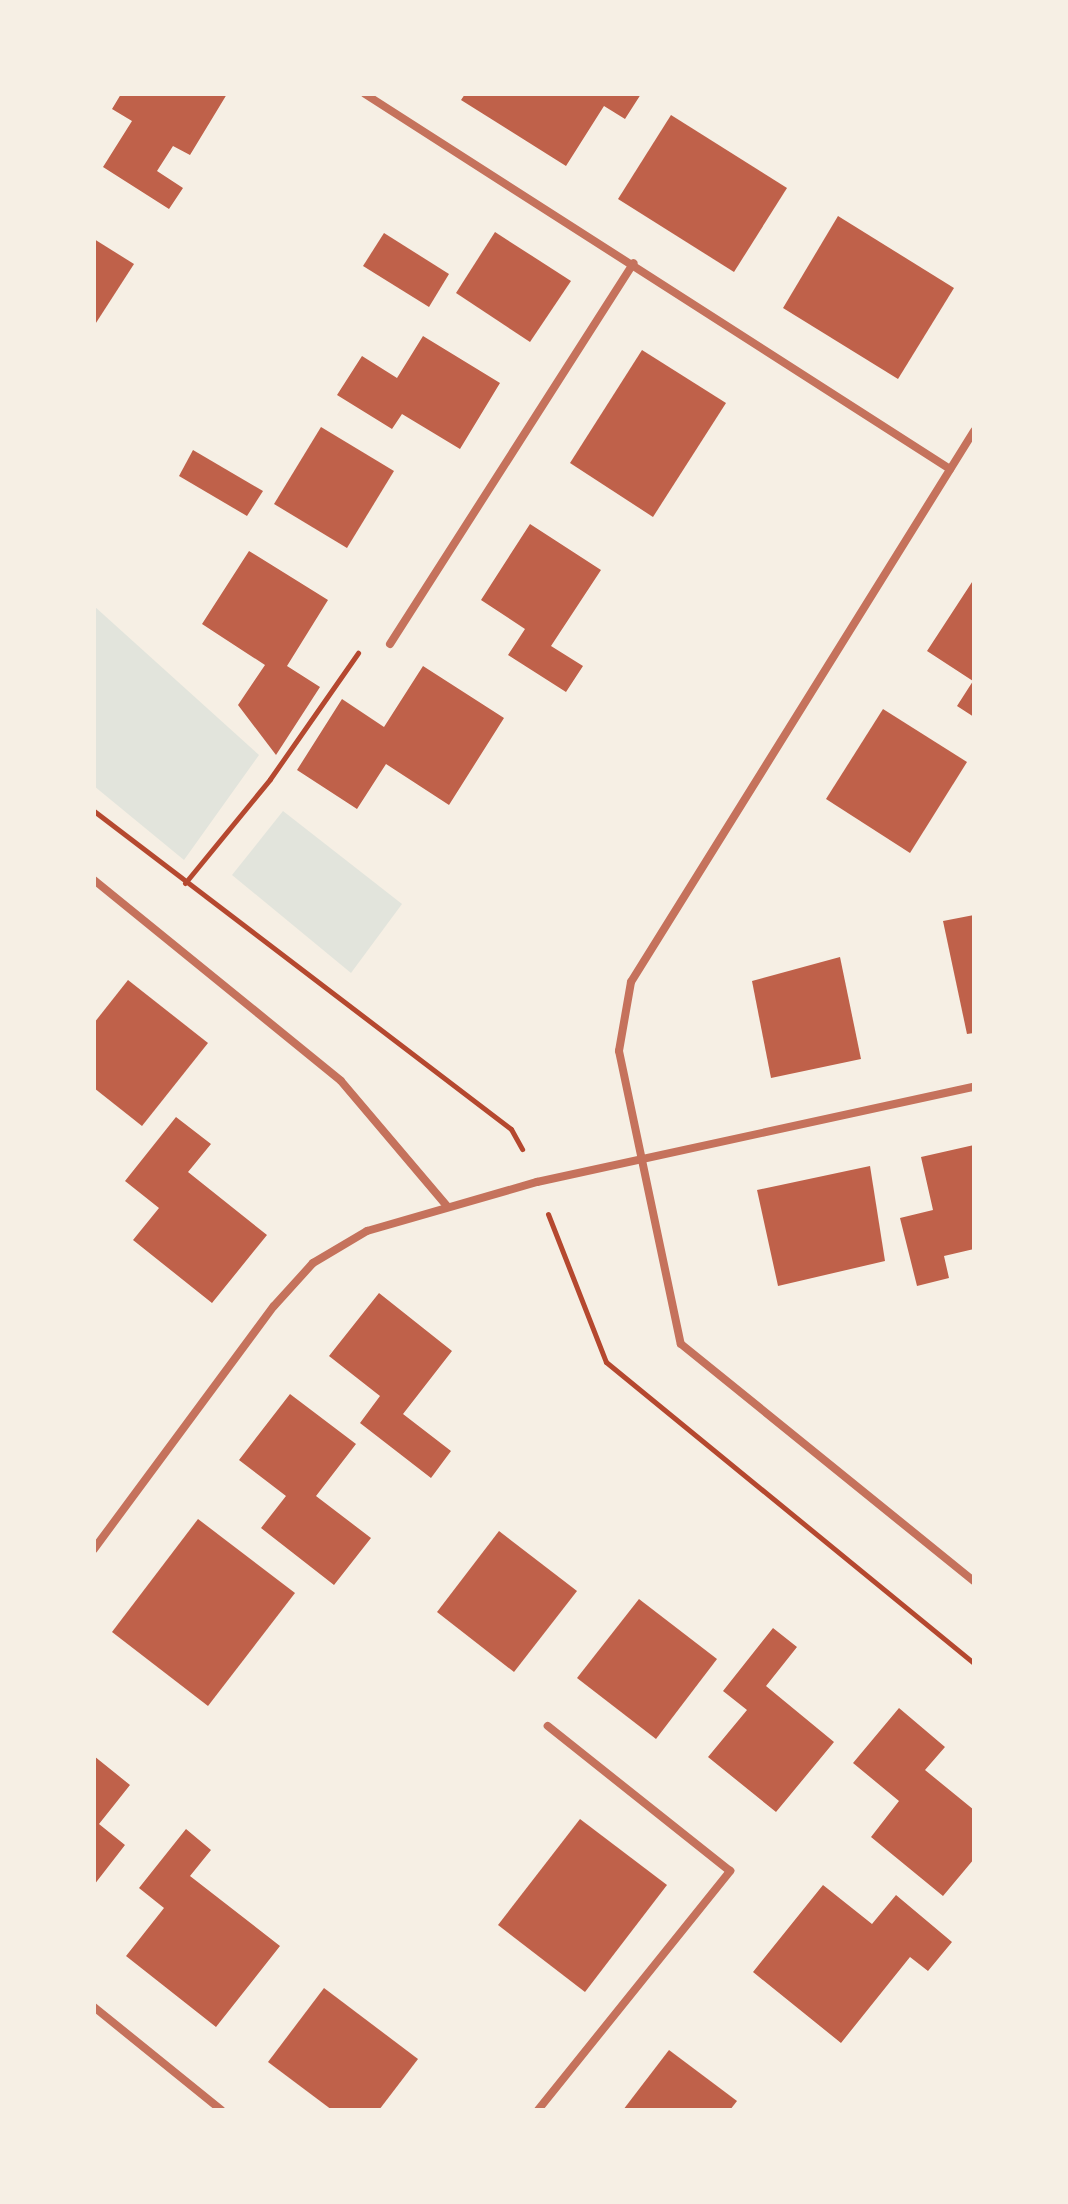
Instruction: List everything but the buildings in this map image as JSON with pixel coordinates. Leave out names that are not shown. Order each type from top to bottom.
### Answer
[{"type":"street","points":[[365,94],[634,263],[950,469]]},
{"type":"street","points":[[390,644],[634,263]]},
{"type":"street","points":[[974,431],[631,982],[619,1051],[681,1344],[974,1581]]},
{"type":"street","points":[[94,880],[341,1081],[447,1206]]},
{"type":"street","points":[[94,1549],[274,1306],[313,1263],[367,1231],[537,1182],[974,1087]]},
{"type":"street","points":[[538,2110],[730,1871],[548,1726]]},
{"type":"street","points":[[94,2007],[221,2110]]},
{"type":"path","points":[[185,883],[270,779],[373,631],[390,644]]},
{"type":"path","points":[[94,811],[511,1129],[537,1182],[606,1362],[974,1663]]},
{"type":"shaded area","points":[[94,606],[259,755],[184,860],[94,786]]},
{"type":"shaded area","points":[[283,811],[402,904],[351,973],[232,875]]}]
